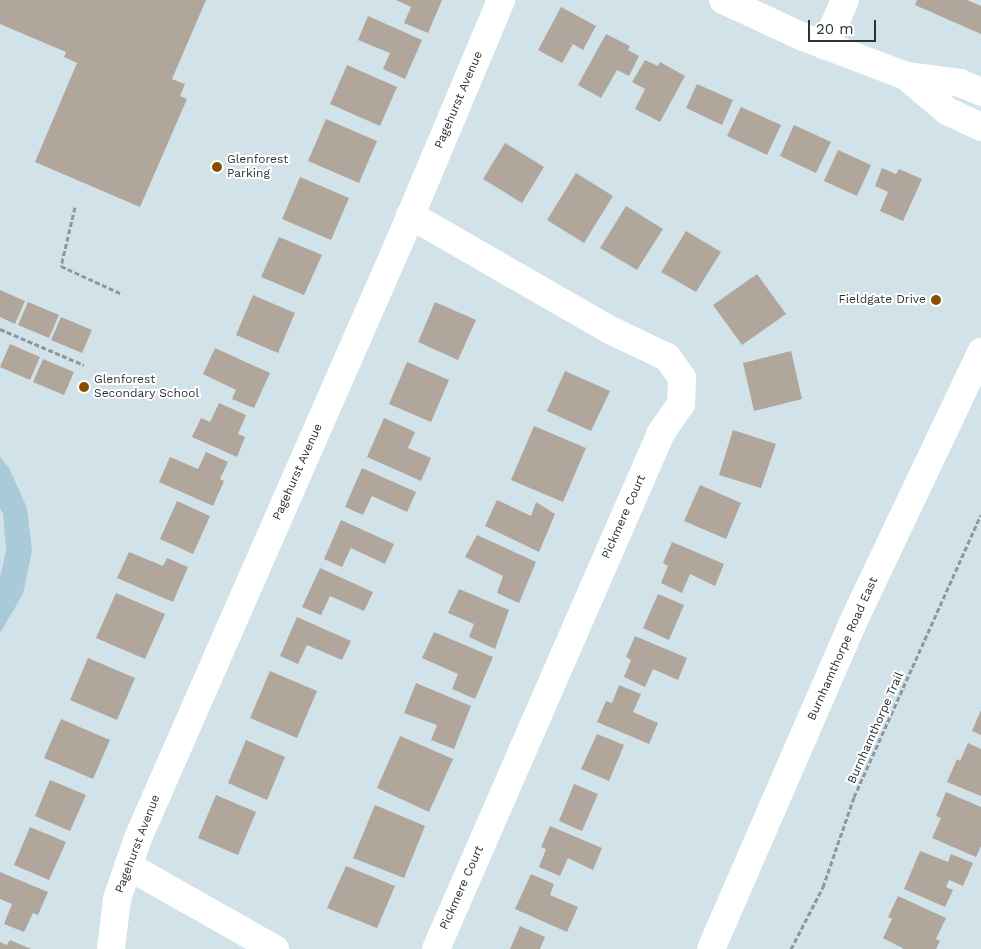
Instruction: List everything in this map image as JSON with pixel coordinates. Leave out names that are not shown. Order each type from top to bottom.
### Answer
[{"type":"street","name":"Pagehurst Avenue","points":[[111,949],[117,899],[128,866],[501,0]]},
{"type":"street","points":[[723,0],[825,46],[906,76],[960,84],[981,92]]},
{"type":"street","points":[[825,46],[845,0]]},
{"type":"street","points":[[906,76],[947,111],[981,127]]},
{"type":"street","name":"Pickmere Court","points":[[410,215],[612,331],[667,357],[682,378],[681,404],[661,433],[436,949]]},
{"type":"street","name":"Burnhamthorpe Road East","points":[[710,949],[854,620],[981,352]]},
{"type":"street","points":[[128,866],[275,949]]},
{"type":"path","points":[[75,207],[61,266],[120,293]]},
{"type":"path","points":[[0,329],[84,365]]},
{"type":"path","name":"Burnhamthorpe Trail","points":[[791,949],[823,887],[854,797],[981,515]]},
{"type":"shaded area","points":[[0,457],[9,468],[27,508],[32,551],[23,594],[0,633],[0,578],[6,550],[3,514],[0,508]]},
{"type":"building","points":[[0,0],[206,0],[172,79],[185,84],[180,96],[187,99],[140,207],[35,162],[77,63],[64,57],[66,52],[0,24]]},
{"type":"building","points":[[396,0],[442,0],[428,33],[404,23],[411,7]]},
{"type":"building","points":[[917,0],[967,0],[981,6],[981,34],[915,5]]},
{"type":"building","points":[[561,7],[596,26],[583,50],[573,44],[562,63],[538,50]]},
{"type":"building","points":[[368,16],[422,40],[405,79],[383,69],[390,53],[358,40]]},
{"type":"building","points":[[606,34],[630,46],[628,50],[639,56],[629,76],[617,70],[601,98],[578,85]]},
{"type":"building","points":[[645,60],[658,66],[660,62],[685,76],[660,122],[635,109],[645,89],[632,82]]},
{"type":"building","points":[[347,65],[397,87],[380,126],[330,104]]},
{"type":"building","points":[[697,84],[733,100],[722,125],[686,108]]},
{"type":"building","points":[[741,107],[781,125],[767,155],[727,136]]},
{"type":"building","points":[[326,119],[377,141],[359,183],[308,161]]},
{"type":"building","points":[[794,125],[831,142],[816,173],[780,156]]},
{"type":"building","points":[[505,143],[544,167],[522,203],[483,179]]},
{"type":"building","points":[[838,150],[871,165],[857,196],[824,181]]},
{"type":"building","points":[[882,168],[896,174],[899,169],[922,179],[903,221],[880,211],[888,192],[875,186]]},
{"type":"building","points":[[576,173],[613,196],[584,243],[547,220]]},
{"type":"building","points":[[300,177],[349,198],[331,240],[282,219]]},
{"type":"building","points":[[626,206],[663,229],[637,270],[600,248]]},
{"type":"building","points":[[686,231],[721,252],[696,292],[661,272]]},
{"type":"building","points":[[279,237],[322,255],[304,295],[261,277]]},
{"type":"building","points":[[757,274],[786,314],[742,345],[713,305]]},
{"type":"building","points":[[0,290],[25,301],[15,324],[0,317]]},
{"type":"building","points":[[253,295],[295,313],[278,353],[236,335]]},
{"type":"building","points":[[28,302],[59,315],[49,338],[18,325]]},
{"type":"building","points":[[435,302],[476,320],[458,360],[418,342]]},
{"type":"building","points":[[61,317],[92,330],[82,353],[51,340]]},
{"type":"building","points":[[10,344],[40,357],[30,380],[0,367]]},
{"type":"building","points":[[215,348],[270,373],[254,408],[232,399],[236,390],[203,374]]},
{"type":"building","points":[[791,351],[802,399],[754,411],[743,363]]},
{"type":"building","points":[[43,359],[74,372],[64,395],[33,382]]},
{"type":"building","points":[[407,362],[449,380],[431,422],[389,404]]},
{"type":"building","points":[[565,371],[610,391],[591,431],[547,411]]},
{"type":"building","points":[[219,403],[246,415],[238,434],[245,437],[237,457],[192,437],[201,418],[210,422]]},
{"type":"building","points":[[384,418],[415,432],[408,448],[431,458],[421,481],[367,457]]},
{"type":"building","points":[[534,426],[586,448],[563,502],[511,480]]},
{"type":"building","points":[[733,430],[776,444],[761,488],[719,475]]},
{"type":"building","points":[[206,452],[228,462],[220,479],[224,481],[213,506],[159,482],[170,457],[198,469]]},
{"type":"building","points":[[362,468],[416,492],[407,512],[372,496],[363,515],[345,507]]},
{"type":"building","points":[[700,485],[741,503],[726,539],[684,521]]},
{"type":"building","points":[[497,500],[531,516],[536,502],[555,514],[539,552],[485,526]]},
{"type":"building","points":[[177,501],[210,516],[193,554],[160,539]]},
{"type":"building","points":[[341,520],[394,544],[385,564],[351,548],[342,567],[324,559]]},
{"type":"building","points":[[477,535],[536,562],[519,603],[497,593],[503,576],[465,557]]},
{"type":"building","points":[[672,542],[724,564],[715,586],[690,574],[682,593],[661,583],[668,566],[663,563]]},
{"type":"building","points":[[129,552],[163,566],[167,558],[188,567],[173,602],[117,578]]},
{"type":"building","points":[[320,568],[373,592],[364,611],[330,596],[321,615],[302,607]]},
{"type":"building","points":[[459,589],[509,610],[495,649],[469,637],[474,624],[448,613]]},
{"type":"building","points":[[116,593],[165,614],[145,659],[96,638]]},
{"type":"building","points":[[658,594],[684,605],[669,640],[643,628]]},
{"type":"building","points":[[297,617],[351,641],[342,660],[307,645],[298,664],[280,656]]},
{"type":"building","points":[[434,632],[493,657],[475,699],[452,689],[458,674],[422,658]]},
{"type":"building","points":[[635,636],[687,658],[678,680],[653,669],[645,687],[624,677],[631,660],[626,657]]},
{"type":"building","points":[[88,658],[135,678],[117,720],[70,700]]},
{"type":"building","points":[[270,671],[317,691],[297,738],[250,718]]},
{"type":"building","points":[[416,683],[471,706],[454,749],[431,740],[437,725],[404,713]]},
{"type":"building","points":[[619,685],[641,694],[633,712],[658,723],[649,744],[597,722],[606,701],[612,703]]},
{"type":"building","points":[[981,710],[981,735],[972,731]]},
{"type":"building","points":[[61,719],[110,740],[93,779],[44,758]]},
{"type":"building","points":[[597,734],[624,745],[609,781],[581,769]]},
{"type":"building","points":[[400,736],[453,759],[429,812],[377,788]]},
{"type":"building","points":[[246,740],[285,757],[267,800],[228,783]]},
{"type":"building","points":[[968,743],[981,749],[981,796],[947,782],[957,759],[960,761]]},
{"type":"building","points":[[50,780],[86,795],[70,831],[35,816]]},
{"type":"building","points":[[574,784],[598,794],[582,831],[559,821]]},
{"type":"building","points":[[946,792],[981,807],[981,846],[976,857],[932,838],[941,818],[936,816]]},
{"type":"building","points":[[216,795],[256,812],[238,855],[198,838]]},
{"type":"building","points":[[375,805],[425,826],[404,878],[353,858]]},
{"type":"building","points":[[550,826],[602,848],[593,870],[568,858],[560,876],[539,867],[546,849],[541,847]]},
{"type":"building","points":[[30,827],[66,842],[49,880],[14,865]]},
{"type":"building","points":[[920,851],[948,862],[951,854],[973,863],[963,886],[949,880],[946,887],[953,890],[945,907],[904,889]]},
{"type":"building","points":[[346,866],[395,886],[377,928],[327,908]]},
{"type":"building","points":[[0,872],[48,892],[38,915],[33,913],[24,932],[4,924],[12,904],[0,899]]},
{"type":"building","points":[[531,874],[554,884],[550,895],[578,907],[567,932],[515,909]]},
{"type":"building","points":[[898,896],[946,918],[936,939],[940,941],[936,949],[904,949],[883,938],[892,919],[888,917]]},
{"type":"building","points":[[520,926],[545,937],[540,949],[510,949]]},
{"type":"building","points":[[10,940],[31,949],[0,949],[0,942],[7,945]]},
{"type":"place","name":"Glenforest Parking","points":[[217,167]]},
{"type":"place","name":"Fieldgate Drive","points":[[936,300]]},
{"type":"place","name":"Glenforest Secondary School","points":[[84,387]]}]
